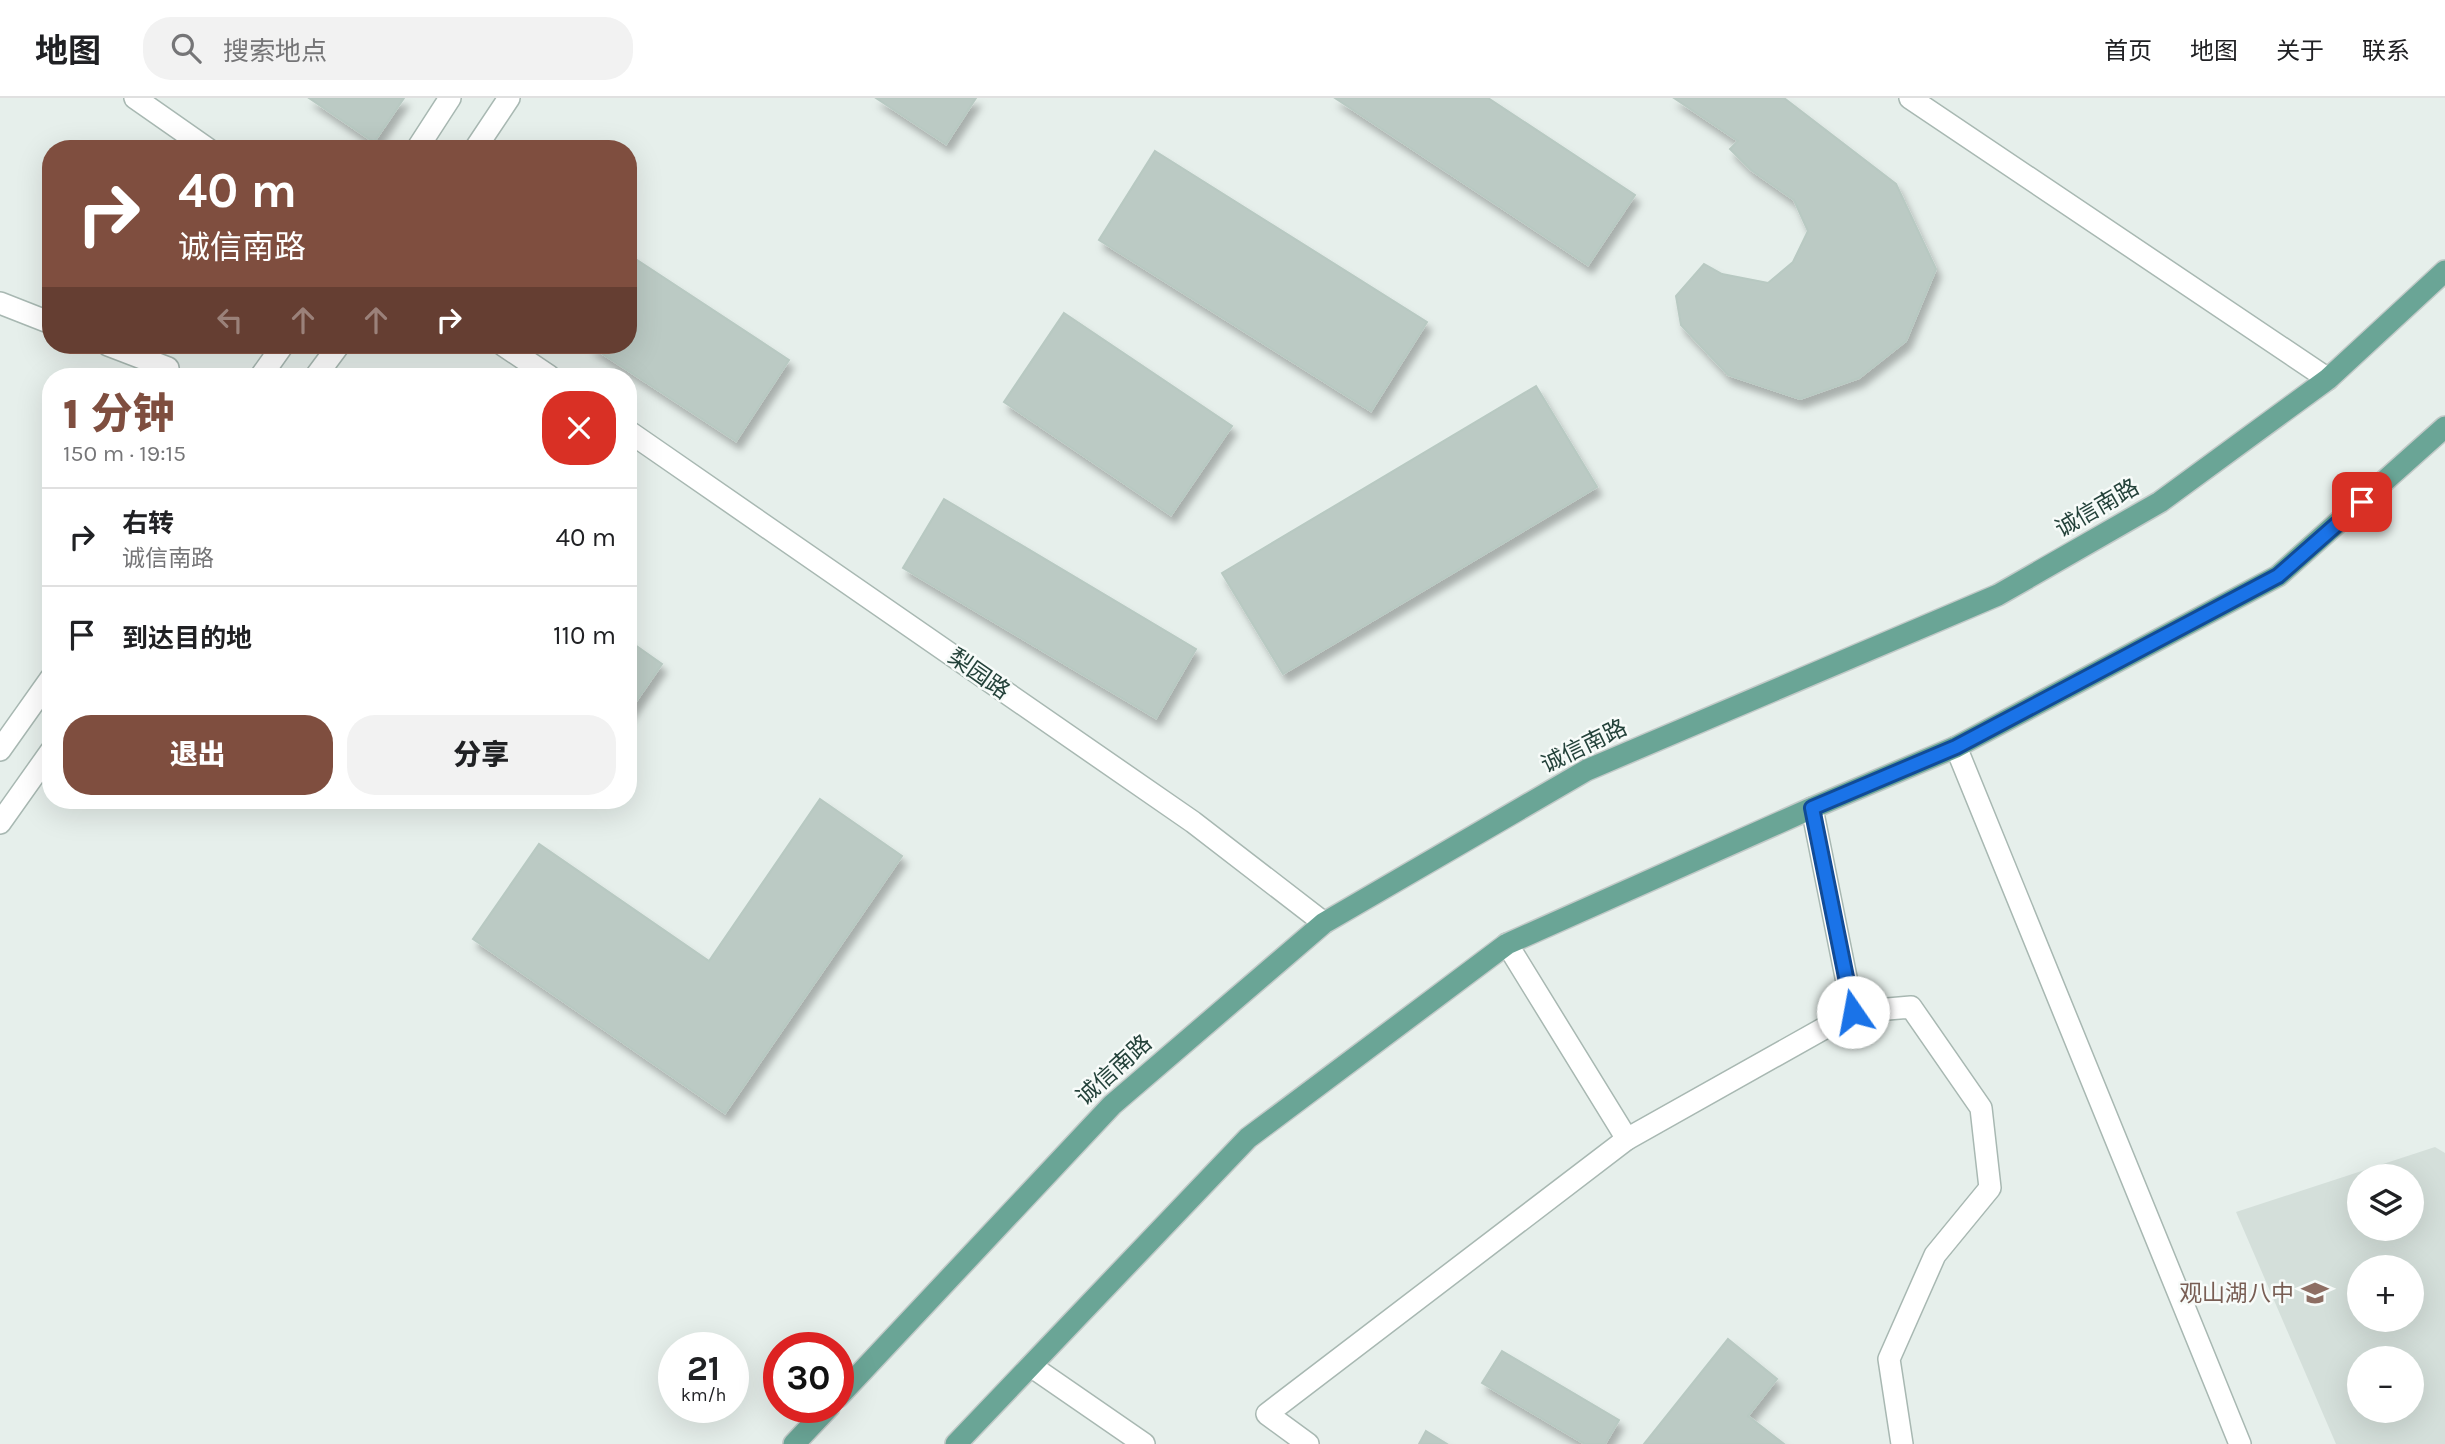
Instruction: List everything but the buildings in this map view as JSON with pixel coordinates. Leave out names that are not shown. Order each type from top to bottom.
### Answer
[{"type":"main road","name":"诚信南路","points":[[854,1380],[1112,1105],[1324,923],[1587,770],[1998,595],[2160,502],[2328,379],[2445,271]]},
{"type":"main road","points":[[956,1444],[1248,1138],[1507,944],[1956,747],[2278,576],[2445,427]]},
{"type":"main road","points":[[794,1444],[814,1423]]},
{"type":"street","points":[[135,98],[195,140]]},
{"type":"street","points":[[422,140],[450,98]]},
{"type":"street","points":[[481,140],[509,98]]},
{"type":"street","points":[[1910,98],[2328,379]]},
{"type":"street","points":[[0,303],[42,319]]},
{"type":"street","points":[[131,354],[168,368]]},
{"type":"street","points":[[516,354],[537,368]]},
{"type":"street","name":"梨园路","points":[[637,437],[1193,822],[1324,923]]},
{"type":"street","points":[[0,750],[42,691]]},
{"type":"street","points":[[1956,747],[2240,1444]]},
{"type":"street","points":[[0,824],[42,764]]},
{"type":"street","points":[[1812,808],[1853,1012]]},
{"type":"street","points":[[1507,944],[1627,1139]]},
{"type":"street","points":[[1308,1444],[1266,1414],[1627,1139],[1853,1012],[1911,1007],[1981,1108],[1990,1188],[1935,1255],[1889,1359],[1902,1444]]},
{"type":"street","points":[[1031,1366],[1144,1444]]},
{"type":"shaded area","name":"观山湖八中","points":[[2435,1147],[2445,1153],[2445,1444],[2336,1444],[2236,1212],[2347,1176],[2347,1241],[2424,1241],[2424,1164],[2383,1164]]},
{"type":"place","name":"观山湖八中","points":[[2315,1293]]},
{"type":"route","points":[[1853,1012],[1812,808],[1956,747],[2278,576],[2362,502]]}]
